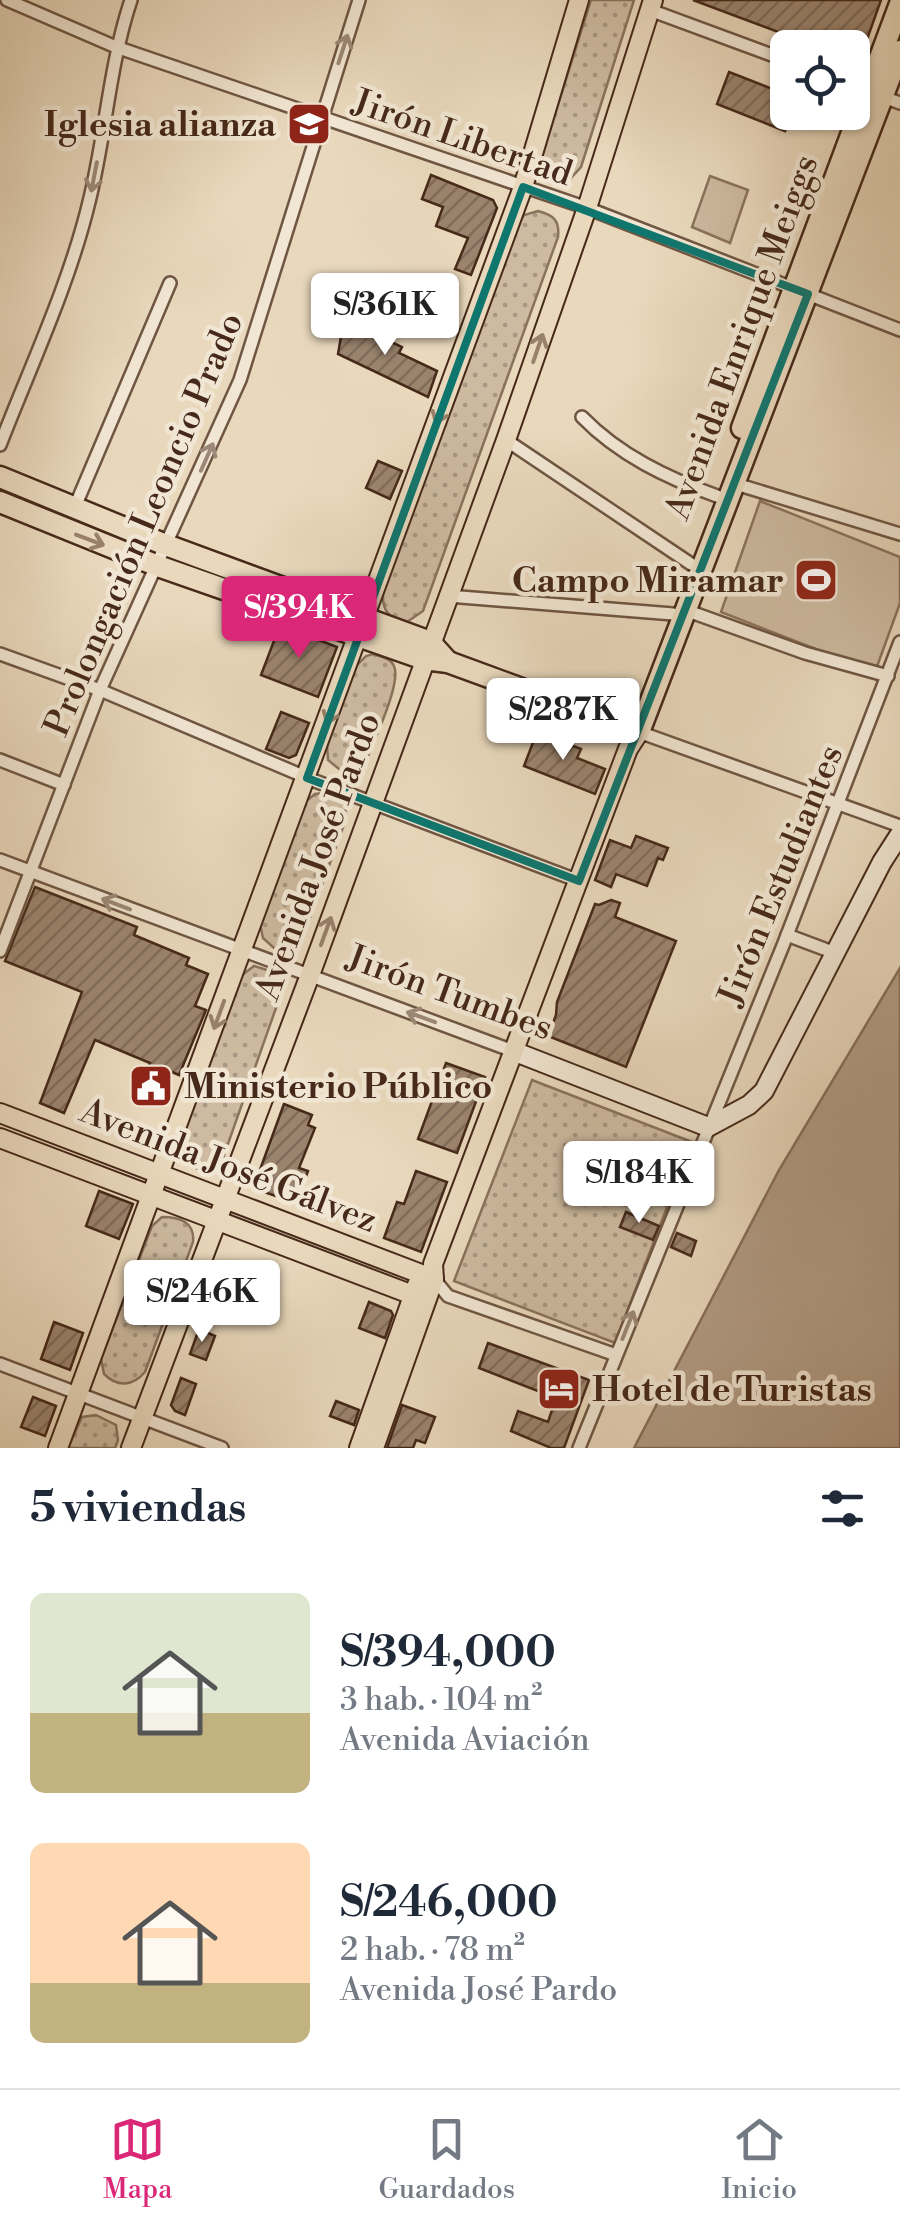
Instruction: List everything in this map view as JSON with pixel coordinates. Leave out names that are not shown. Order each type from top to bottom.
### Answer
[{"type":"highway","name":"Avenida Enrique Meiggs","points":[[680,612],[691,564],[876,93],[900,4]]},
{"type":"highway","name":"Avenida Enrique Meiggs","points":[[876,93],[900,51]]},
{"type":"highway","name":"Avenida Enrique Meiggs","points":[[631,736],[736,484],[801,292]]},
{"type":"highway","points":[[0,477],[362,628]]},
{"type":"highway","points":[[0,502],[158,566],[427,651],[631,736]]},
{"type":"main road","name":"Avenida José Pardo","points":[[58,1448],[523,186],[579,0]]},
{"type":"main road","name":"Avenida José Pardo","points":[[131,1448],[506,440],[652,5]]},
{"type":"main road","name":"Avenida Enrique Meiggs","points":[[420,1297],[631,736]]},
{"type":"main road","points":[[708,1127],[748,1105],[764,1091],[900,834]]},
{"type":"main road","name":"Jirón Tumbes","points":[[513,1050],[708,1127]]},
{"type":"main road","name":"Avenida José Gálvez","points":[[0,1113],[429,1273]]},
{"type":"main road","name":"Avenida José Gálvez","points":[[0,1138],[420,1297]]},
{"type":"main road","points":[[374,1448],[418,1322],[420,1297]]},
{"type":"main road","points":[[359,1448],[420,1297]]},
{"type":"street","name":"Jirón Libertad","points":[[7,0],[116,47],[587,208],[900,330]]},
{"type":"street","points":[[0,445],[72,261],[85,216],[116,47],[131,0]]},
{"type":"street","name":"Prolongación Leoncio Prado","points":[[0,951],[100,690],[240,380],[359,0]]},
{"type":"street","points":[[652,5],[770,54]]},
{"type":"street","points":[[74,508],[170,283]]},
{"type":"street","points":[[582,417],[607,442],[679,482],[717,496]]},
{"type":"street","points":[[506,440],[691,564]]},
{"type":"street","points":[[736,484],[900,534]]},
{"type":"street","points":[[448,596],[680,612],[888,676]]},
{"type":"street","name":"Jirón Estudiantes","points":[[579,1448],[788,936],[888,676],[897,662],[900,642]]},
{"type":"street","points":[[0,654],[100,690],[307,778],[579,881]]},
{"type":"street","points":[[631,736],[900,826]]},
{"type":"street","points":[[0,760],[64,786]]},
{"type":"street","name":"Jirón Tumbes","points":[[0,860],[513,1050]]},
{"type":"street","points":[[788,936],[835,952]]},
{"type":"street","points":[[429,1273],[448,1296]]},
{"type":"street","points":[[420,1297],[448,1296],[616,1356]]},
{"type":"street","points":[[0,1364],[222,1448]]},
{"type":"highlighted area","points":[[523,187],[808,294],[579,881],[307,778]]},
{"type":"shaded area","points":[[591,0],[634,0],[581,167],[569,180],[554,179],[542,167],[541,159]]},
{"type":"shaded area","points":[[710,176],[748,190],[730,243],[692,227]]},
{"type":"shaded area","points":[[538,211],[554,219],[558,237],[423,611],[407,622],[385,609],[383,593],[520,221],[524,215]]},
{"type":"shaded area","name":"Campo Miramar","points":[[760,501],[900,557],[900,603],[875,672],[721,612]]},
{"type":"shaded area","points":[[373,654],[388,659],[394,666],[391,699],[366,761],[359,768],[339,769],[328,760],[327,745],[356,666]]},
{"type":"shaded area","points":[[323,793],[345,804],[346,819],[303,937],[290,948],[274,948],[263,938],[260,924],[305,802]]},
{"type":"shaded area","points":[[254,966],[277,973],[282,991],[223,1158],[210,1169],[198,1169],[184,1161],[179,1145],[241,976]]},
{"type":"shaded area","points":[[900,968],[900,1448],[634,1448],[779,1170]]},
{"type":"shaded area","points":[[532,1080],[692,1142],[615,1343],[454,1281]]},
{"type":"shaded area","points":[[162,1217],[189,1225],[193,1242],[145,1372],[136,1380],[120,1383],[104,1374],[101,1359],[152,1226]]},
{"type":"shaded area","points":[[96,1415],[116,1425],[115,1448],[68,1448],[82,1417]]},
{"type":"building","points":[[693,0],[881,0],[870,31],[773,30]]},
{"type":"building","points":[[729,72],[770,88],[770,125],[717,104]]},
{"type":"building","points":[[431,175],[493,200],[497,208],[471,275],[455,269],[468,238],[436,226],[443,207],[422,199]]},
{"type":"building","points":[[344,319],[402,347],[399,353],[437,371],[428,397],[338,354]]},
{"type":"building","points":[[378,461],[402,471],[390,499],[366,488]]},
{"type":"building","points":[[280,625],[337,647],[318,697],[261,675]]},
{"type":"building","points":[[281,712],[309,723],[296,755],[289,758],[266,749]]},
{"type":"building","points":[[537,732],[581,749],[577,758],[605,769],[595,794],[524,766]]},
{"type":"building","points":[[636,836],[668,848],[663,860],[658,858],[647,886],[616,874],[611,887],[595,880],[610,840],[631,848]]},
{"type":"building","points":[[35,887],[137,927],[134,935],[189,958],[186,965],[208,974],[195,1006],[206,1010],[179,1075],[167,1070],[154,1105],[136,1099],[150,1063],[95,1040],[64,1113],[40,1103],[82,992],[5,961]]},
{"type":"building","points":[[611,900],[620,903],[615,917],[676,941],[626,1067],[548,1036],[595,904]]},
{"type":"building","points":[[446,1063],[485,1077],[457,1153],[418,1139]]},
{"type":"building","points":[[284,1104],[312,1115],[308,1125],[315,1128],[299,1168],[308,1171],[296,1203],[264,1192],[257,1178]]},
{"type":"building","points":[[416,1171],[447,1182],[421,1252],[384,1238],[397,1202],[404,1204]]},
{"type":"building","points":[[99,1191],[133,1204],[119,1239],[86,1226]]},
{"type":"building","points":[[626,1212],[659,1226],[653,1240],[620,1227]]},
{"type":"building","points":[[677,1233],[696,1241],[691,1256],[671,1247]]},
{"type":"building","points":[[369,1302],[393,1315],[385,1338],[359,1328]]},
{"type":"building","points":[[54,1322],[83,1333],[70,1370],[41,1359]]},
{"type":"building","points":[[199,1329],[215,1336],[206,1360],[190,1354]]},
{"type":"building","name":"Hotel de Turistas","points":[[488,1343],[589,1380],[564,1448],[551,1448],[511,1431],[518,1411],[548,1422],[556,1398],[479,1368]]},
{"type":"building","points":[[181,1378],[196,1384],[185,1415],[171,1405]]},
{"type":"building","points":[[33,1397],[56,1406],[45,1436],[21,1427]]},
{"type":"building","points":[[336,1401],[359,1410],[354,1425],[330,1416]]},
{"type":"building","points":[[402,1405],[435,1417],[425,1443],[416,1440],[413,1448],[387,1448]]},
{"type":"place","name":"Iglesia alianza","points":[[309,124]]},
{"type":"place","name":"Campo Miramar","points":[[816,580]]},
{"type":"place","name":"Ministerio Público","points":[[151,1086]]},
{"type":"place","name":"Hotel de Turistas","points":[[559,1389]]}]
